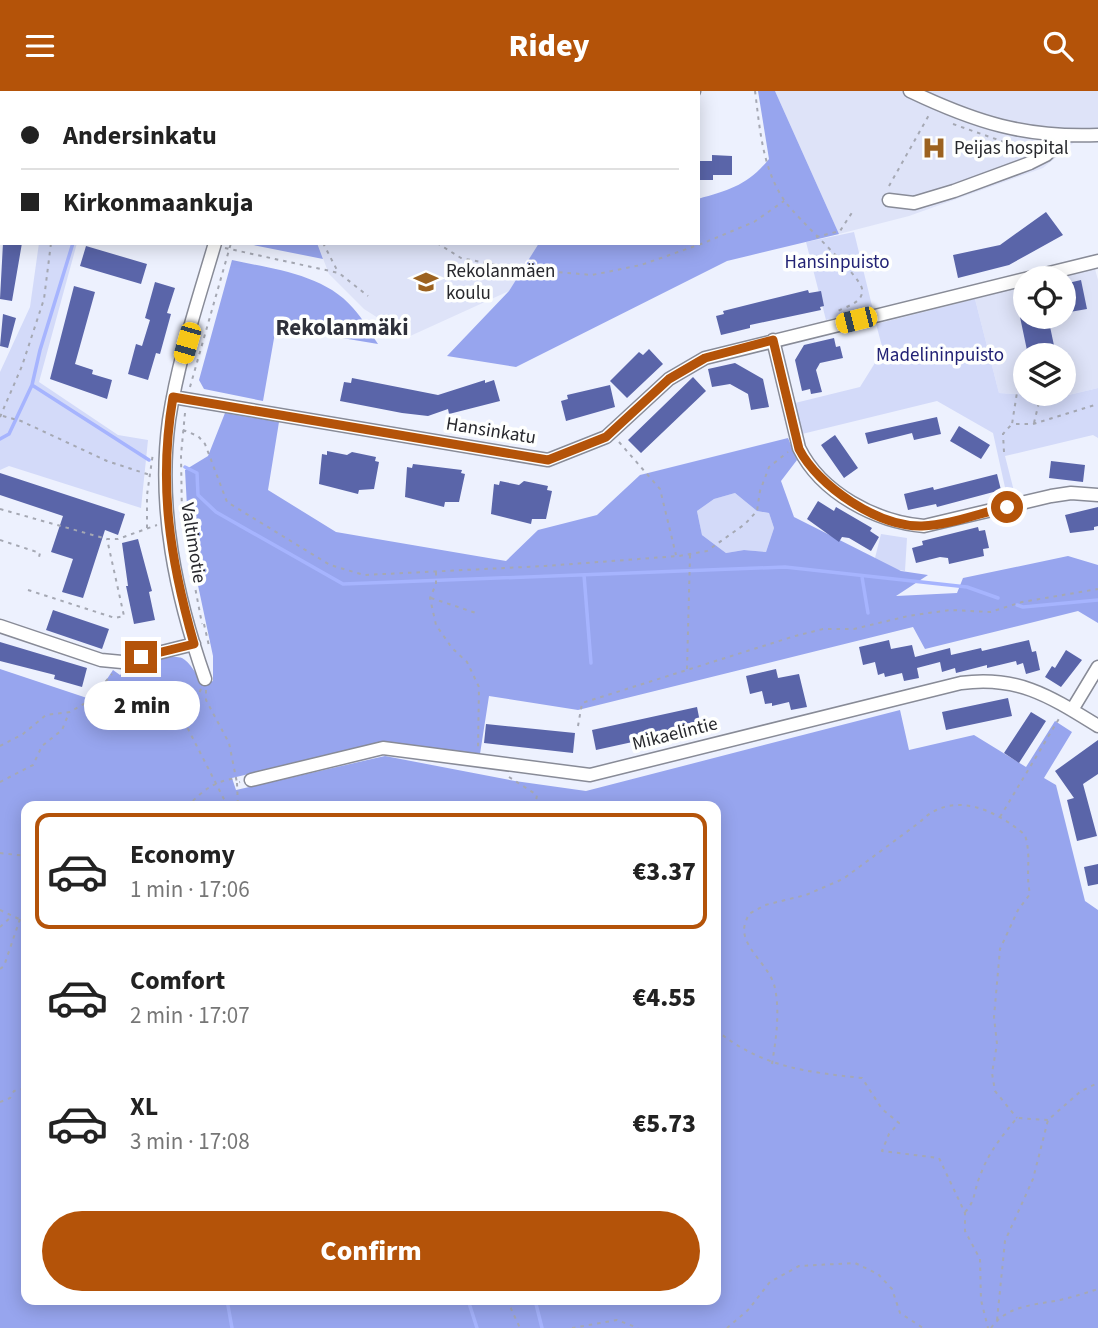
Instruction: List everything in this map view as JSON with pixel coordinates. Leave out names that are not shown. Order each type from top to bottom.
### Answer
[{"type":"street","points":[[910,91],[934,103],[1009,129],[1066,137],[1098,135]]},
{"type":"street","points":[[887,197],[914,203],[954,191],[1030,163],[1046,155],[1066,137]]},
{"type":"street","name":"Valtimotie","points":[[205,678],[176,575],[167,522],[167,443],[173,397],[214,245]]},
{"type":"street","name":"Hansinkatu","points":[[173,397],[548,460],[606,437],[669,379],[705,358],[1098,261]]},
{"type":"street","points":[[773,340],[799,449],[807,465],[826,484],[880,517],[904,525],[924,526],[1071,493],[1098,495]]},
{"type":"street","points":[[0,626],[101,660],[122,662],[194,644]]},
{"type":"street","points":[[1067,711],[1098,667]]},
{"type":"street","name":"Mikaelintie","points":[[251,780],[383,748],[590,775],[961,683],[984,680],[1025,686],[1098,726]]},
{"type":"path","points":[[755,91],[761,145],[784,201],[815,237],[853,273],[862,286],[861,298],[835,313],[831,325]]},
{"type":"path","points":[[887,197],[934,103]]},
{"type":"path","points":[[700,244],[754,222],[784,201]]},
{"type":"path","points":[[815,237],[841,231],[853,211]]},
{"type":"path","points":[[51,245],[44,299],[1,417],[21,421],[107,461],[150,475]]},
{"type":"path","points":[[217,245],[339,273]]},
{"type":"path","points":[[189,627],[204,624],[189,565],[182,518],[183,431],[188,399],[230,245]]},
{"type":"path","points":[[325,245],[339,273],[368,296]]},
{"type":"path","points":[[441,245],[461,258],[511,268],[592,275],[641,265],[698,245]]},
{"type":"path","points":[[1012,424],[1034,424],[1098,404]]},
{"type":"path","points":[[1004,452],[1003,434],[1012,424],[1015,406]]},
{"type":"path","points":[[1034,424],[1038,406]]},
{"type":"path","points":[[183,431],[198,436],[205,444],[227,502],[330,565],[365,575],[677,556],[707,551],[745,524],[757,511],[760,491],[769,467],[789,451],[799,449]]},
{"type":"path","points":[[611,433],[660,489],[677,556]]},
{"type":"path","points":[[147,529],[147,495],[150,485]]},
{"type":"path","points":[[0,509],[107,540],[167,522]]},
{"type":"path","points":[[0,540],[40,553],[38,561]]},
{"type":"path","points":[[28,590],[115,618],[124,617],[107,540]]},
{"type":"path","points":[[6,548],[7,543]]},
{"type":"path","points":[[687,670],[690,554]]},
{"type":"path","points":[[435,571],[436,584],[430,598],[436,625],[452,648],[467,662],[479,687],[478,761]]},
{"type":"path","points":[[578,726],[582,703],[823,629],[854,629],[908,616],[950,610],[990,612],[1022,602],[1098,589]]},
{"type":"path","points":[[430,598],[479,614]]},
{"type":"path","points":[[0,746],[23,734],[46,715],[69,712],[89,701],[122,662]]},
{"type":"path","points":[[205,678],[206,699],[229,743],[238,801]]},
{"type":"path","points":[[205,678],[186,725],[225,801]]},
{"type":"path","points":[[1000,817],[1067,711]]},
{"type":"path","points":[[0,782],[33,765],[42,746],[62,730],[69,712]]},
{"type":"path","points":[[507,776],[537,795],[536,801]]},
{"type":"path","points":[[192,801],[202,790],[216,782],[236,778]]},
{"type":"path","points":[[237,783],[251,780]]},
{"type":"path","points":[[772,1064],[778,1024],[775,989],[769,969],[752,948],[744,930],[749,914],[765,905],[806,895],[843,879],[931,811],[947,805],[984,808],[1026,835],[1031,856],[1026,875],[1030,894],[1018,910],[1000,949],[994,1017],[996,1044],[992,1073],[995,1091],[1017,1118],[1048,1120]]},
{"type":"path","points":[[0,853],[21,855]]},
{"type":"path","points":[[0,910],[20,919],[4,966],[0,969]]},
{"type":"path","points":[[0,927],[13,916]]},
{"type":"path","points":[[721,1034],[741,1048],[772,1064],[862,1078],[882,1109],[899,1123],[888,1133],[882,1150],[939,1158],[965,1213],[965,1231],[980,1259],[981,1300],[989,1328],[997,1320],[1029,1304],[1060,1300],[1098,1289]]},
{"type":"path","points":[[997,1320],[1005,1241],[1032,1179],[1048,1120],[1081,1091],[1098,1083]]},
{"type":"path","points":[[0,1102],[10,1098],[14,1091],[21,1090]]},
{"type":"path","points":[[965,1213],[973,1204],[979,1177],[994,1147],[1017,1118]]},
{"type":"path","points":[[727,1328],[748,1310],[770,1282],[799,1266],[855,1263],[878,1274],[892,1289],[900,1313],[923,1328]]},
{"type":"path","points":[[509,1305],[520,1328]]},
{"type":"path","points":[[572,1328],[617,1320],[638,1328]]},
{"type":"shaded area","points":[[758,91],[775,91],[839,234],[727,261],[516,367],[447,356],[509,291],[538,245],[700,245],[700,198],[746,181],[769,159]]},
{"type":"shaded area","name":"Peijas hospital","points":[[775,91],[1098,91],[1098,128],[1090,129],[1043,168],[909,216],[839,234]]},
{"type":"shaded area","points":[[253,245],[318,245],[323,259]]},
{"type":"shaded area","name":"Rekolanmäen koulu","points":[[318,245],[538,245],[509,291],[408,337],[364,309],[329,274]]},
{"type":"shaded area","points":[[232,260],[281,270],[328,287],[353,308],[378,344],[276,327],[263,401],[204,389],[199,380]]},
{"type":"shaded area","points":[[1095,269],[1098,280],[1098,388],[1076,393],[1076,343],[1013,343],[1013,394],[999,393],[975,299],[1013,289],[1013,329],[1076,329],[1076,274]]},
{"type":"shaded area","points":[[225,413],[279,422],[268,490],[336,532],[506,561],[538,530],[597,515],[640,475],[788,438],[797,460],[781,481],[794,517],[901,571],[928,575],[896,596],[957,593],[963,578],[1068,556],[1098,565],[1098,623],[1078,611],[925,649],[913,627],[578,710],[489,696],[480,754],[380,742],[232,778],[236,790],[385,756],[515,781],[586,791],[900,710],[909,750],[974,735],[1026,767],[1055,721],[1072,732],[1044,778],[1056,785],[1085,901],[1098,910],[1098,1328],[0,1328],[0,669],[93,700],[113,670],[120,675],[140,664],[168,657],[185,660],[203,683],[213,681],[213,656],[189,543],[185,470],[208,456]],"holes":[[[735,493],[757,511],[769,513],[774,528],[766,552],[744,550],[726,553],[702,535],[697,511],[714,499]]]},
{"type":"green space","name":"Hansinpuisto","points":[[854,232],[873,310],[826,320],[806,242]]},
{"type":"green space","points":[[39,245],[76,245],[39,382],[118,435],[148,440],[141,508],[9,466],[0,470],[0,372],[30,307]]},
{"type":"green space","name":"Madelininpuisto","points":[[975,299],[999,393],[1013,394],[1013,406],[1076,406],[1076,393],[1098,388],[1098,438],[1093,435],[1005,456],[1016,499],[1008,501],[993,433],[937,401],[802,434],[795,403],[860,387],[883,350],[876,324]]},
{"type":"green space","points":[[735,493],[757,511],[769,513],[774,528],[766,552],[744,550],[726,553],[702,535],[697,511],[714,499]]},
{"type":"green space","points":[[881,534],[907,538],[905,571],[873,566]]},
{"type":"building","points":[[712,155],[732,156],[732,175],[713,175],[713,180],[700,180],[700,161],[712,161]]},
{"type":"building","points":[[1046,212],[1063,235],[1009,265],[958,278],[953,255],[1000,245]]},
{"type":"building","points":[[3,245],[22,245],[12,301],[0,299]]},
{"type":"building","points":[[86,246],[147,264],[141,284],[80,266]]},
{"type":"building","points":[[1081,280],[1087,309],[1076,311],[1076,281]]},
{"type":"building","points":[[155,282],[175,288],[167,313],[171,314],[160,354],[156,353],[148,380],[128,374],[136,344],[142,346],[150,320],[145,318]]},
{"type":"building","points":[[74,286],[95,292],[75,364],[93,370],[92,374],[112,380],[107,399],[50,379]]},
{"type":"building","points":[[808,290],[809,293],[821,291],[824,306],[820,307],[821,310],[750,325],[750,328],[721,335],[716,316],[724,314],[723,311]]},
{"type":"building","points":[[3,314],[16,318],[8,348],[0,346]]},
{"type":"building","points":[[1023,329],[1051,329],[1053,343],[1025,343]]},
{"type":"building","points":[[834,338],[836,347],[840,346],[843,358],[820,363],[816,370],[822,392],[811,394],[810,389],[802,391],[795,360],[804,345]]},
{"type":"building","points":[[649,349],[663,364],[627,398],[610,381],[639,352],[643,355]]},
{"type":"building","points":[[735,363],[763,379],[769,407],[751,410],[748,394],[730,384],[712,387],[708,369]]},
{"type":"building","points":[[693,377],[706,391],[641,453],[628,440]]},
{"type":"building","points":[[352,378],[438,395],[485,380],[485,383],[494,380],[500,401],[449,414],[448,409],[428,416],[402,413],[340,401],[344,382],[351,383]]},
{"type":"building","points":[[610,385],[615,407],[566,421],[561,401],[568,399],[567,395]]},
{"type":"building","points":[[937,417],[941,434],[914,440],[912,433],[868,444],[865,433]]},
{"type":"building","points":[[959,426],[990,445],[981,459],[950,441]]},
{"type":"building","points":[[835,435],[858,468],[844,478],[821,445]]},
{"type":"building","points":[[327,451],[376,457],[375,461],[379,462],[374,489],[359,490],[358,494],[319,484],[322,454],[327,455]]},
{"type":"building","points":[[1051,461],[1085,465],[1083,482],[1049,478]]},
{"type":"building","points":[[413,464],[462,470],[461,473],[465,474],[459,502],[445,502],[444,507],[405,497],[407,467],[412,468]]},
{"type":"building","points":[[0,473],[125,514],[118,535],[105,530],[83,598],[62,592],[73,559],[51,552],[63,516],[0,495]]},
{"type":"building","points":[[997,474],[1001,490],[937,507],[936,504],[908,510],[904,494],[933,487],[934,490]]},
{"type":"building","points":[[500,481],[519,485],[524,481],[548,486],[547,490],[552,491],[546,519],[532,519],[531,524],[491,514],[494,484],[499,485]]},
{"type":"building","points":[[818,501],[834,511],[836,507],[872,528],[870,531],[879,537],[871,551],[849,538],[842,537],[839,542],[807,519]]},
{"type":"building","points":[[1098,507],[1098,526],[1094,527],[1094,530],[1070,533],[1065,515]]},
{"type":"building","points":[[978,527],[979,531],[985,530],[989,548],[983,549],[984,556],[949,564],[948,558],[940,557],[916,563],[912,548],[923,545],[922,541]]},
{"type":"building","points":[[138,539],[152,591],[149,592],[155,620],[134,624],[126,586],[122,543]]},
{"type":"building","points":[[53,610],[109,629],[102,649],[46,630]]},
{"type":"building","points":[[889,640],[891,649],[912,645],[915,657],[950,648],[951,655],[981,648],[982,651],[1029,640],[1032,652],[1036,651],[1040,670],[1026,674],[1023,663],[1017,665],[1016,661],[956,673],[955,668],[942,672],[940,662],[917,668],[919,678],[904,681],[902,673],[885,677],[884,673],[878,675],[875,662],[863,665],[859,647]]},
{"type":"building","points":[[0,642],[87,668],[82,687],[54,679],[55,675],[0,661]]},
{"type":"building","points":[[1066,650],[1082,660],[1061,687],[1045,677],[1052,666],[1055,668]]},
{"type":"building","points":[[776,669],[778,678],[799,674],[807,707],[791,710],[789,702],[772,706],[772,703],[765,704],[762,691],[750,694],[746,676]]},
{"type":"building","points":[[1008,698],[1012,716],[946,730],[942,712]]},
{"type":"building","points":[[697,707],[701,727],[596,750],[592,730]]},
{"type":"building","points":[[1031,712],[1046,721],[1019,763],[1004,753]]},
{"type":"building","points":[[486,724],[575,733],[573,753],[484,743]]},
{"type":"building","points":[[1098,740],[1098,774],[1083,784],[1097,836],[1077,841],[1067,800],[1074,798],[1055,771]]},
{"type":"building","points":[[1098,864],[1098,884],[1088,886],[1084,867]]},
{"type":"waterway","points":[[72,245],[32,385],[149,460]]},
{"type":"waterway","points":[[0,439],[9,434],[32,385]]},
{"type":"waterway","points":[[185,467],[197,473],[198,495],[216,512],[343,584],[785,567],[967,587],[998,598]]},
{"type":"waterway","points":[[584,575],[591,663]]},
{"type":"waterway","points":[[862,577],[868,613]]},
{"type":"waterway","points":[[1017,605],[1023,607],[1098,600]]},
{"type":"waterway","points":[[228,1305],[232,1328]]},
{"type":"waterway","points":[[470,1305],[477,1328]]},
{"type":"waterway","points":[[536,1305],[542,1328]]},
{"type":"place","name":"Peijas hospital","points":[[934,148]]},
{"type":"place","name":"Rekolanmäen koulu","points":[[426,282]]},
{"type":"district","name":"Rekolanmäki","points":[[342,327]]},
{"type":"route","points":[[141,657],[194,644],[176,575],[167,522],[165,471],[173,397],[548,460],[606,437],[669,379],[705,358],[773,340],[799,449],[807,465],[826,484],[880,517],[904,525],[924,526],[1007,507]]}]
